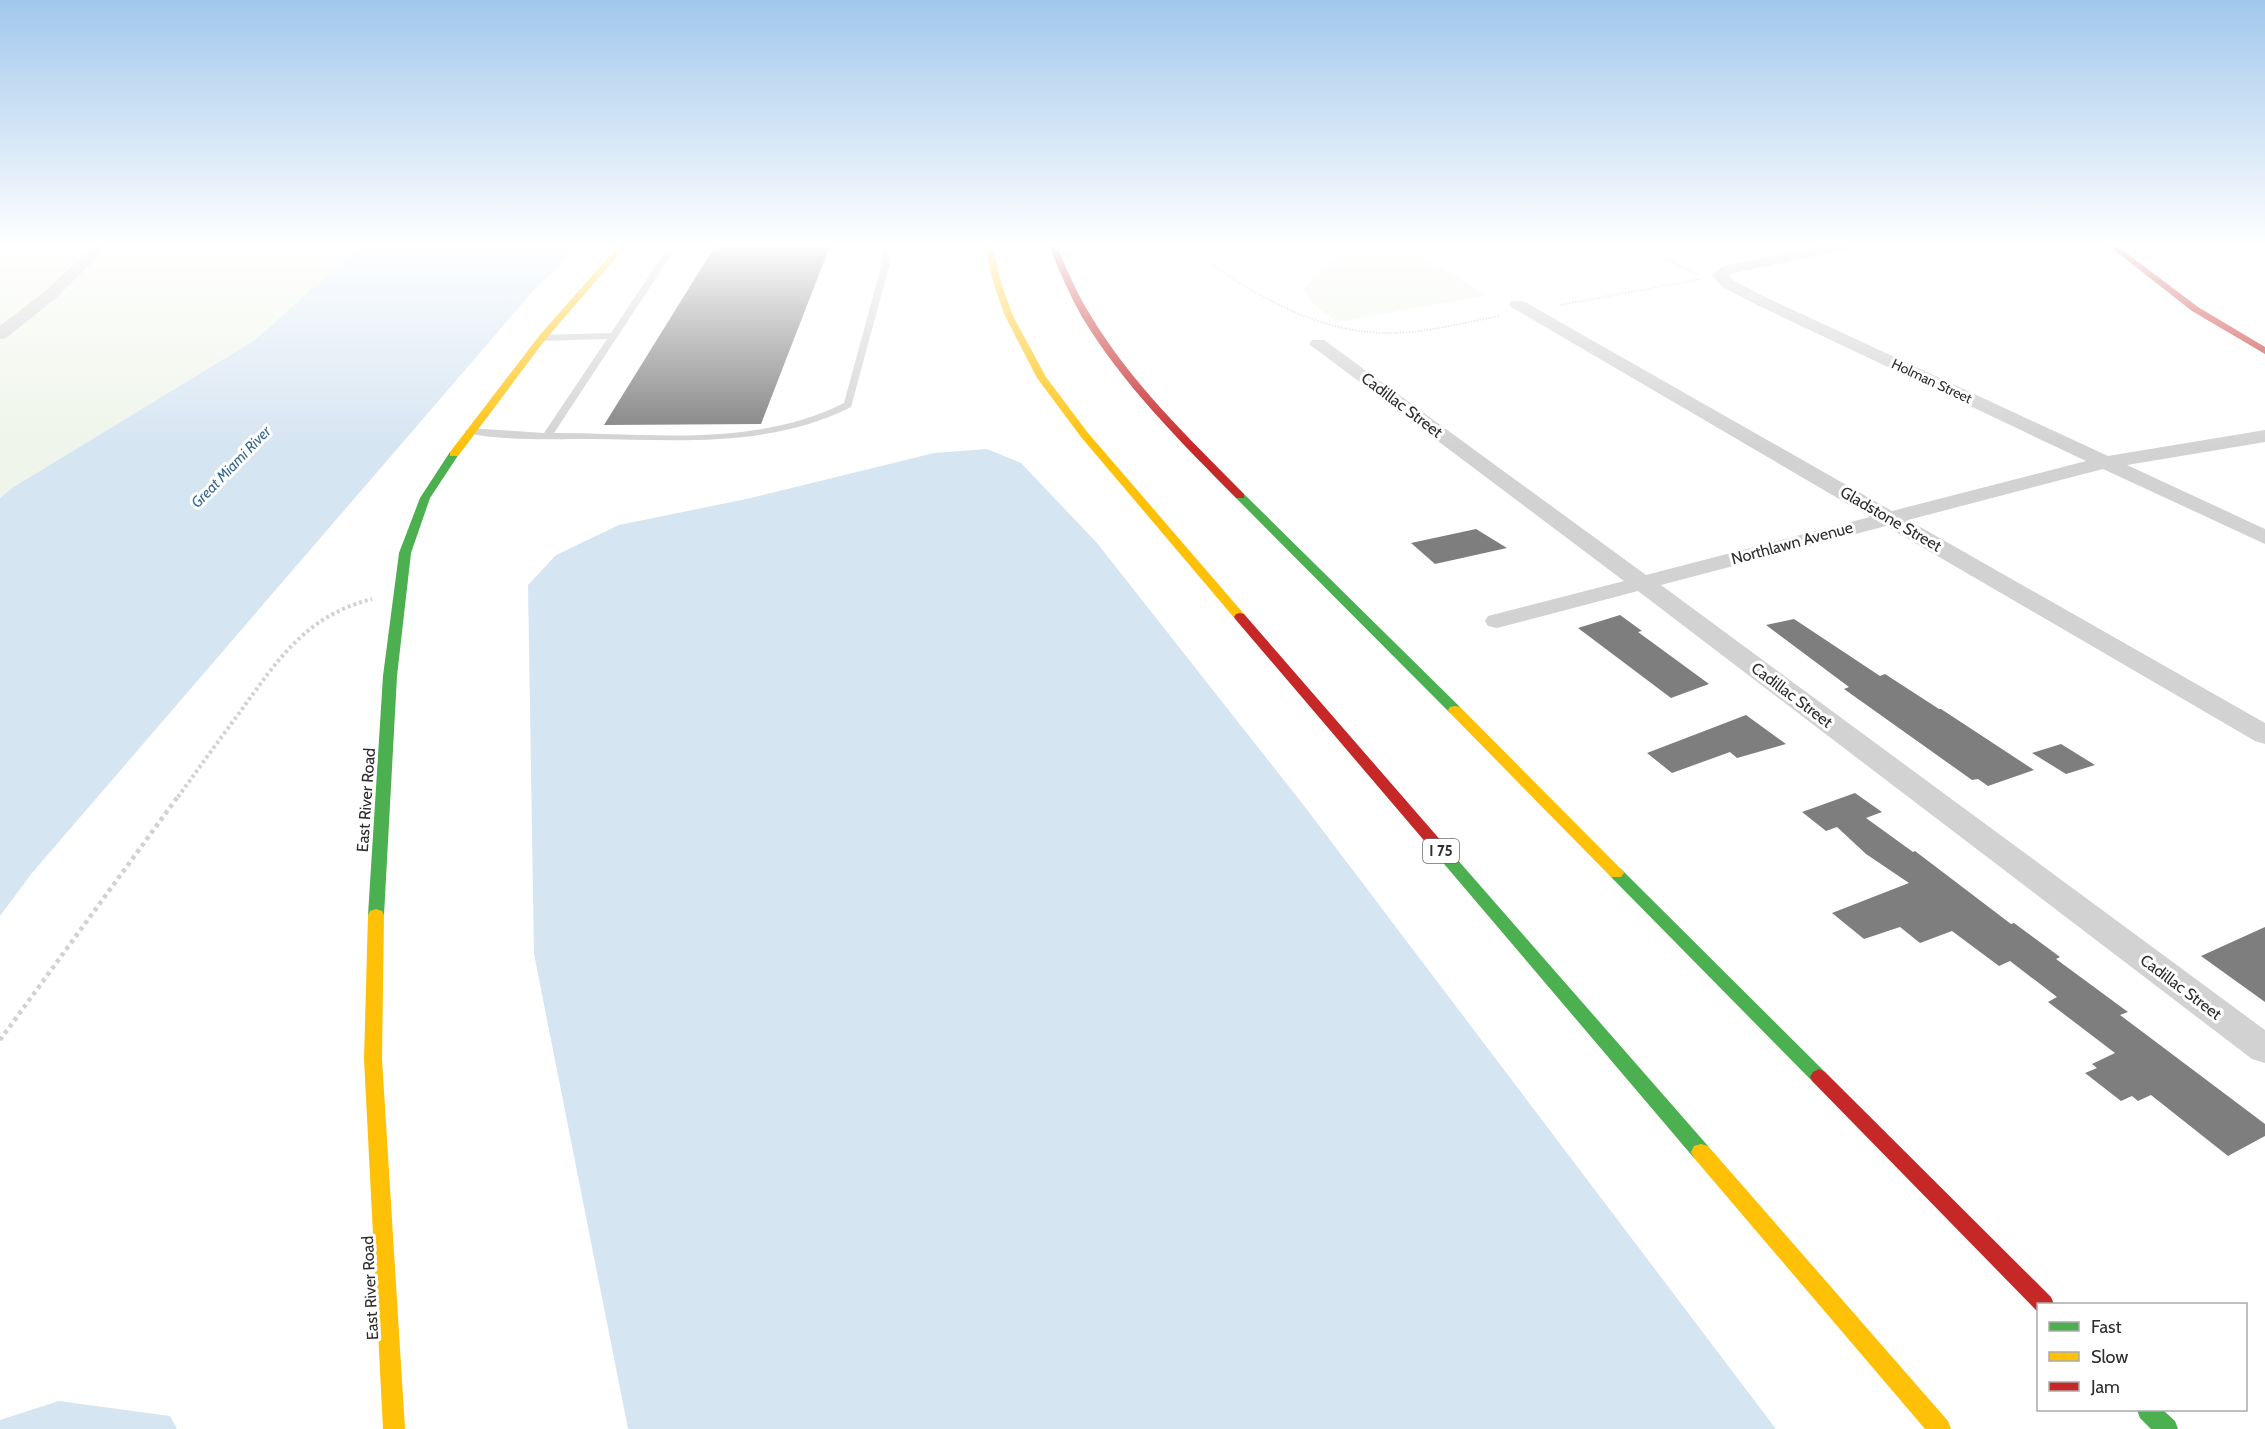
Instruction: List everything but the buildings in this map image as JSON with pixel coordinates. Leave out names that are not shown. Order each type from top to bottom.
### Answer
[{"type":"main road","name":"East River Road","points":[[394,1429],[373,1059],[377,879],[390,676],[405,553],[425,498],[470,431],[564,313]]},
{"type":"main road","name":"I 75","points":[[1007,313],[1020,344],[1037,374],[1091,444],[1940,1429]]},
{"type":"main road","points":[[1084,313],[1148,397],[1230,487],[1395,650],[2042,1303]]},
{"type":"main road","points":[[2201,313],[2265,351]]},
{"type":"main road","points":[[2149,1411],[2167,1429]]},
{"type":"street","points":[[0,334],[27,313]]},
{"type":"street","name":"Gladstone Street","points":[[1530,313],[2265,735]]},
{"type":"street","name":"Holman Street","points":[[1786,313],[2265,537]]},
{"type":"street","name":"Cadillac Street","points":[[1318,344],[1641,582],[2265,1049]]},
{"type":"street","name":"Northlawn Avenue","points":[[1497,621],[2106,462],[2265,436]]},
{"type":"lane","points":[[547,436],[628,313]]},
{"type":"lane","points":[[470,431],[547,436],[733,438],[828,417],[848,405],[873,313]]},
{"type":"lane","points":[[542,338],[612,336]]},
{"type":"path","points":[[1302,313],[1320,322],[1367,332],[1398,333],[1499,313]]},
{"type":"path","points":[[0,1040],[284,652],[318,620],[355,602],[399,593]]},
{"type":"shaded area","points":[[0,313],[286,313],[255,340],[12,488],[0,498]]},
{"type":"shaded area","points":[[1324,313],[1389,313],[1337,322]]},
{"type":"water","name":"Great Miami River","points":[[286,313],[514,313],[32,873],[0,916],[0,498],[12,488],[255,340]]},
{"type":"water","points":[[987,449],[1021,463],[1097,543],[1305,807],[1776,1429],[628,1429],[534,954],[528,585],[556,555],[619,525],[751,498],[934,453]]},
{"type":"water","points":[[59,1401],[170,1416],[177,1429],[0,1429],[0,1420]]},
{"type":"traffic: fast","points":[[376,915],[390,676],[405,553],[425,498],[454,454]]},
{"type":"traffic: fast","points":[[1240,496],[1455,710]]},
{"type":"traffic: fast","points":[[1444,854],[1701,1152]]},
{"type":"traffic: fast","points":[[1616,873],[1819,1077]]},
{"type":"traffic: fast","points":[[2149,1411],[2167,1429]]},
{"type":"traffic: slow","points":[[454,454],[542,338],[564,313]]},
{"type":"traffic: slow","points":[[1008,313],[1024,348],[1062,407],[1240,617]]},
{"type":"traffic: slow","points":[[1455,710],[1616,873]]},
{"type":"traffic: slow","points":[[376,915],[373,1059],[394,1429]]},
{"type":"traffic: slow","points":[[1701,1152],[1940,1429]]},
{"type":"traffic: jam","points":[[1084,313],[1132,380],[1185,440],[1240,496]]},
{"type":"traffic: jam","points":[[2201,313],[2265,351]]},
{"type":"traffic: jam","points":[[1240,617],[1444,854]]},
{"type":"traffic: jam","points":[[1819,1077],[2043,1303]]}]
